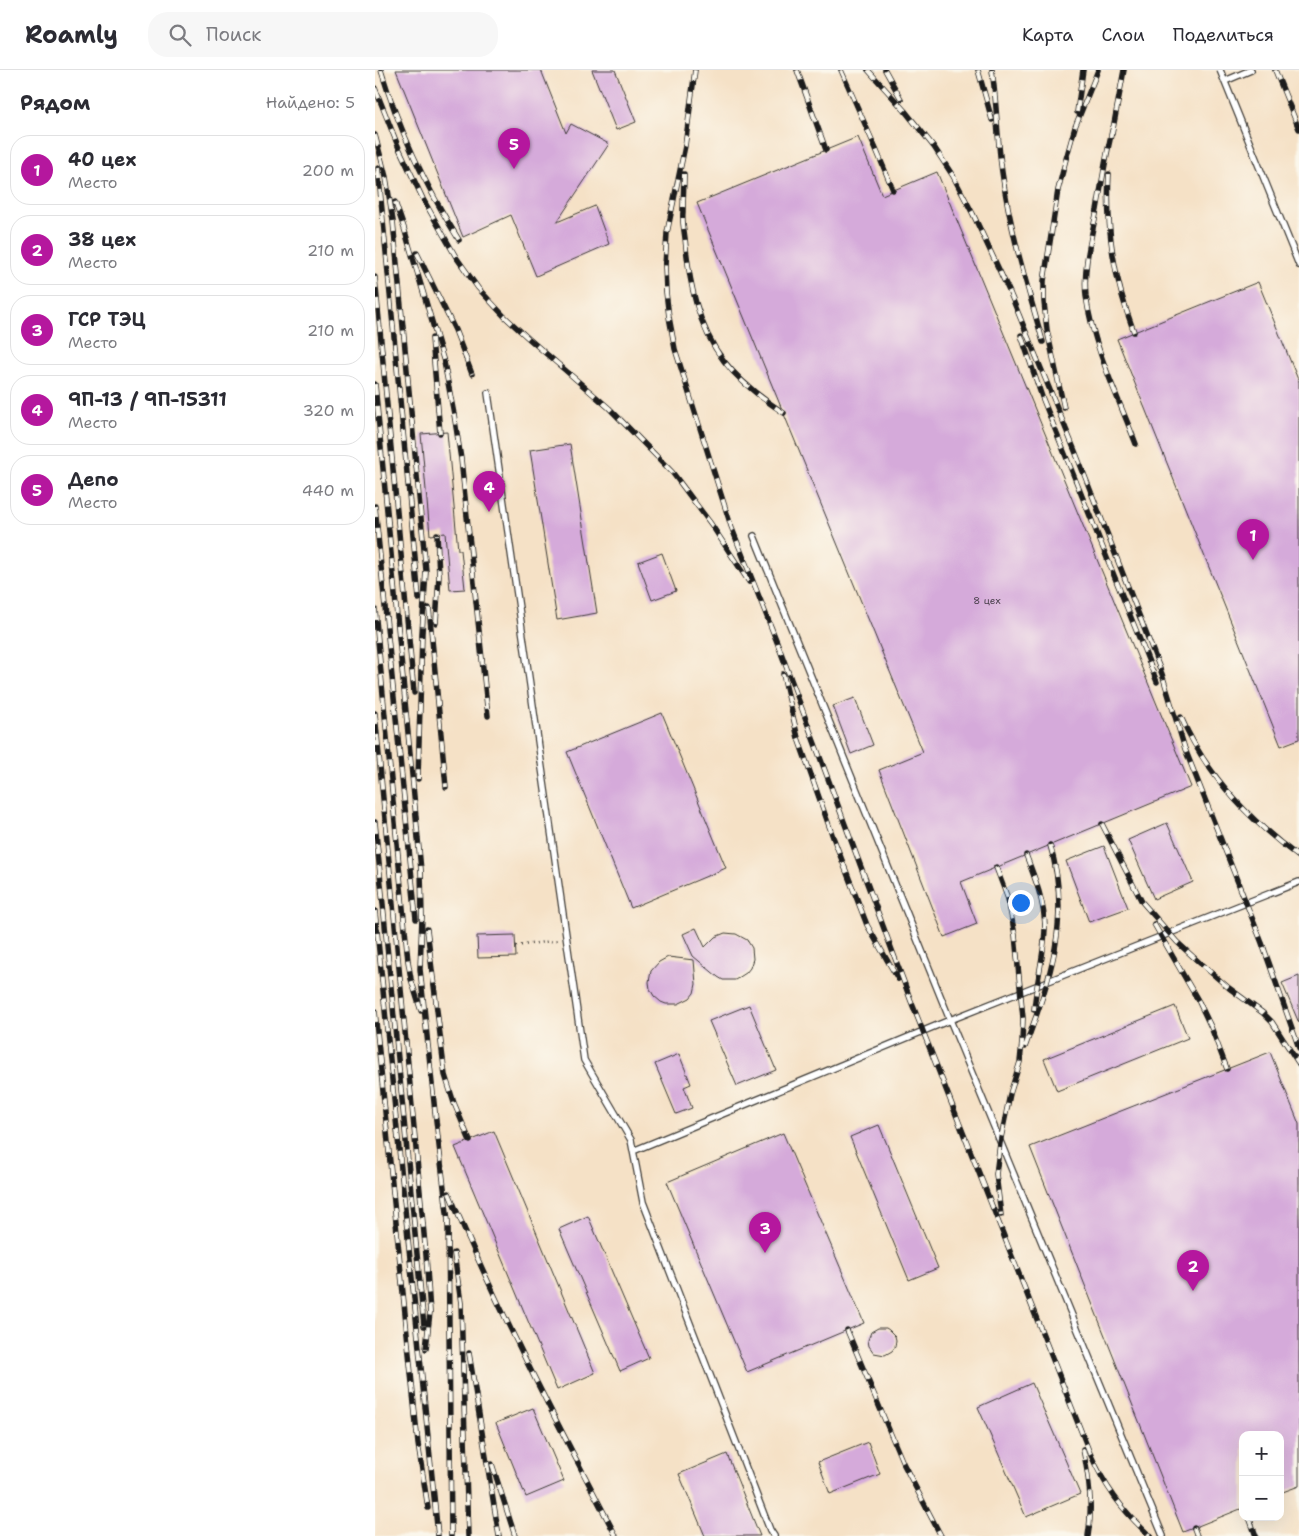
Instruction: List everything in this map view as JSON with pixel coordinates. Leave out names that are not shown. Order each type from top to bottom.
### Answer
[{"type":"lane","points":[[1220,70],[1299,265]]},
{"type":"lane","points":[[1225,81],[1251,70]]},
{"type":"lane","points":[[488,393],[584,1060],[631,1140],[643,1202],[770,1530],[774,1536]]},
{"type":"lane","points":[[754,536],[950,1020],[1163,1536]]},
{"type":"lane","points":[[633,1151],[950,1020],[1299,882]]},
{"type":"path","points":[[515,946],[566,940]]},
{"type":"building","points":[[396,70],[541,70],[566,133],[571,124],[609,144],[557,222],[595,206],[609,244],[536,276],[511,215],[463,237]]},
{"type":"building","points":[[592,70],[615,70],[636,122],[616,130]]},
{"type":"building","points":[[858,137],[882,195],[937,172],[1191,787],[961,882],[977,924],[944,937],[879,770],[923,752],[697,203]]},
{"type":"building","points":[[1258,282],[1299,382],[1299,739],[1281,746],[1117,339]]},
{"type":"building","points":[[447,432],[458,550],[461,550],[465,589],[450,590],[445,533],[430,535],[421,434]]},
{"type":"building","points":[[570,444],[597,613],[557,620],[530,450]]},
{"type":"building","points":[[662,553],[676,591],[652,600],[638,562]]},
{"type":"building","points":[[855,698],[873,745],[851,754],[833,706]]},
{"type":"building","points":[[662,713],[726,868],[631,908],[567,752]]},
{"type":"building","points":[[1167,823],[1193,882],[1154,899],[1128,840]]},
{"type":"building","points":[[1104,846],[1128,908],[1089,922],[1066,861]]},
{"type":"building","points":[[696,928],[705,947],[715,937],[725,933],[736,934],[747,940],[752,948],[753,959],[746,973],[735,980],[723,980],[693,956],[683,934]]},
{"type":"building","points":[[515,935],[516,957],[478,958],[477,936]]},
{"type":"building","points":[[668,957],[694,960],[696,984],[694,993],[690,998],[678,1004],[661,1002],[650,989],[651,971],[659,962]]},
{"type":"building","points":[[1299,976],[1299,1023],[1282,983]]},
{"type":"building","points":[[749,1005],[776,1070],[737,1086],[709,1021]]},
{"type":"building","points":[[1175,1006],[1188,1038],[1057,1091],[1044,1059]]},
{"type":"building","points":[[1270,1052],[1299,1124],[1299,1486],[1284,1492],[1284,1431],[1239,1431],[1239,1510],[1183,1532],[1030,1147]]},
{"type":"building","points":[[679,1054],[691,1084],[684,1087],[692,1108],[676,1114],[655,1064]]},
{"type":"building","points":[[879,1125],[938,1268],[909,1280],[850,1137]]},
{"type":"building","points":[[494,1131],[595,1373],[557,1390],[455,1147]]},
{"type":"building","points":[[783,1133],[864,1323],[747,1372],[667,1182]]},
{"type":"building","points":[[588,1216],[649,1358],[620,1371],[559,1229]]},
{"type":"building","points":[[878,1328],[886,1328],[895,1336],[895,1347],[885,1355],[874,1353],[869,1346],[868,1340],[871,1332]]},
{"type":"building","points":[[1032,1383],[1080,1494],[1026,1517],[978,1407]]},
{"type":"building","points":[[533,1408],[564,1481],[526,1497],[496,1423]]},
{"type":"building","points":[[868,1442],[880,1474],[830,1494],[818,1462]]},
{"type":"building","points":[[727,1454],[760,1536],[705,1536],[679,1474]]},
{"type":"railway","points":[[381,70],[414,158],[435,200],[459,240]]},
{"type":"railway","points":[[695,70],[685,146],[667,233],[666,292],[675,349],[731,526],[777,642],[911,1001],[1089,1451],[1101,1476],[1115,1497],[1130,1516],[1150,1536]]},
{"type":"railway","points":[[797,70],[826,150]]},
{"type":"railway","points":[[841,70],[893,190]]},
{"type":"railway","points":[[868,70],[934,147],[953,176],[1010,293],[1075,451],[1162,674],[1185,749],[1262,943],[1299,1048]]},
{"type":"railway","points":[[885,70],[901,99]]},
{"type":"railway","points":[[978,70],[992,120]]},
{"type":"railway","points":[[992,70],[1005,194],[1019,258],[1043,342]]},
{"type":"railway","points":[[1077,112],[1083,70]]},
{"type":"railway","points":[[1064,408],[1047,330],[1044,281],[1058,190],[1075,127],[1098,70]]},
{"type":"railway","points":[[1112,134],[1124,70]]},
{"type":"railway","points":[[1275,70],[1299,129]]},
{"type":"railway","points":[[375,88],[398,146],[423,199],[456,257],[478,288],[528,338],[609,408],[672,472],[711,524],[749,582]]},
{"type":"railway","points":[[1113,127],[1088,253],[1085,285],[1089,315],[1100,353],[1136,444]]},
{"type":"railway","points":[[375,135],[386,177],[393,221],[426,571],[422,633],[418,779]]},
{"type":"railway","points":[[378,168],[419,599]]},
{"type":"railway","points":[[684,174],[683,219],[689,270],[696,303],[707,333],[724,361],[737,376],[784,413]]},
{"type":"railway","points":[[1109,174],[1108,195],[1113,254],[1121,293],[1134,332]]},
{"type":"railway","points":[[395,202],[444,362],[454,414],[461,459],[488,716]]},
{"type":"railway","points":[[417,253],[455,330],[472,374]]},
{"type":"railway","points":[[375,277],[414,693]]},
{"type":"railway","points":[[1021,335],[1042,397],[1157,682]]},
{"type":"railway","points":[[432,338],[440,433]]},
{"type":"railway","points":[[375,384],[421,870],[420,969],[448,1221],[451,1536]]},
{"type":"railway","points":[[375,506],[416,919]]},
{"type":"railway","points":[[436,623],[439,576],[437,534]]},
{"type":"railway","points":[[429,608],[446,787]]},
{"type":"railway","points":[[375,609],[408,961],[411,979],[421,1011]]},
{"type":"railway","points":[[783,674],[798,738],[833,837],[867,925],[898,979]]},
{"type":"railway","points":[[375,713],[426,1255],[430,1312],[426,1349]]},
{"type":"railway","points":[[1181,717],[1203,758],[1231,795],[1263,828],[1299,857]]},
{"type":"railway","points":[[375,822],[424,1326]]},
{"type":"railway","points":[[1102,824],[1142,902],[1177,942],[1229,988],[1272,1022],[1299,1064]]},
{"type":"railway","points":[[1025,1047],[1043,997],[1055,948],[1059,898],[1050,845]]},
{"type":"railway","points":[[1026,855],[1039,891],[1045,920],[1043,950],[1034,1010]]},
{"type":"railway","points":[[996,867],[1008,899],[1015,935],[1023,1018],[1020,1062],[1010,1094],[996,1174],[1001,1215]]},
{"type":"railway","points":[[375,911],[438,1536]]},
{"type":"railway","points":[[1154,924],[1199,1002],[1227,1069]]},
{"type":"railway","points":[[427,929],[445,1075],[454,1103],[470,1141]]},
{"type":"railway","points":[[375,1011],[418,1444],[428,1508]]},
{"type":"railway","points":[[449,1193],[487,1280],[550,1409],[616,1536]]},
{"type":"railway","points":[[454,1253],[461,1303],[468,1536]]},
{"type":"railway","points":[[847,1330],[903,1463],[941,1536]]},
{"type":"railway","points":[[469,1353],[499,1536]]},
{"type":"railway","points":[[1083,1449],[1090,1492],[1088,1536]]},
{"type":"railway","points":[[492,1464],[515,1536]]},
{"type":"railway","points":[[1250,1521],[1256,1536]]},
{"type":"railway","points":[[1194,1528],[1197,1536]]},
{"type":"place","name":"Депо","points":[[514,169]]},
{"type":"place","name":"9П-13 / 9П-15311","points":[[489,512]]},
{"type":"place","name":"40 цех","points":[[1253,560]]},
{"type":"place","name":"ГСР ТЭЦ","points":[[765,1253]]},
{"type":"place","name":"38 цех","points":[[1193,1291]]}]
